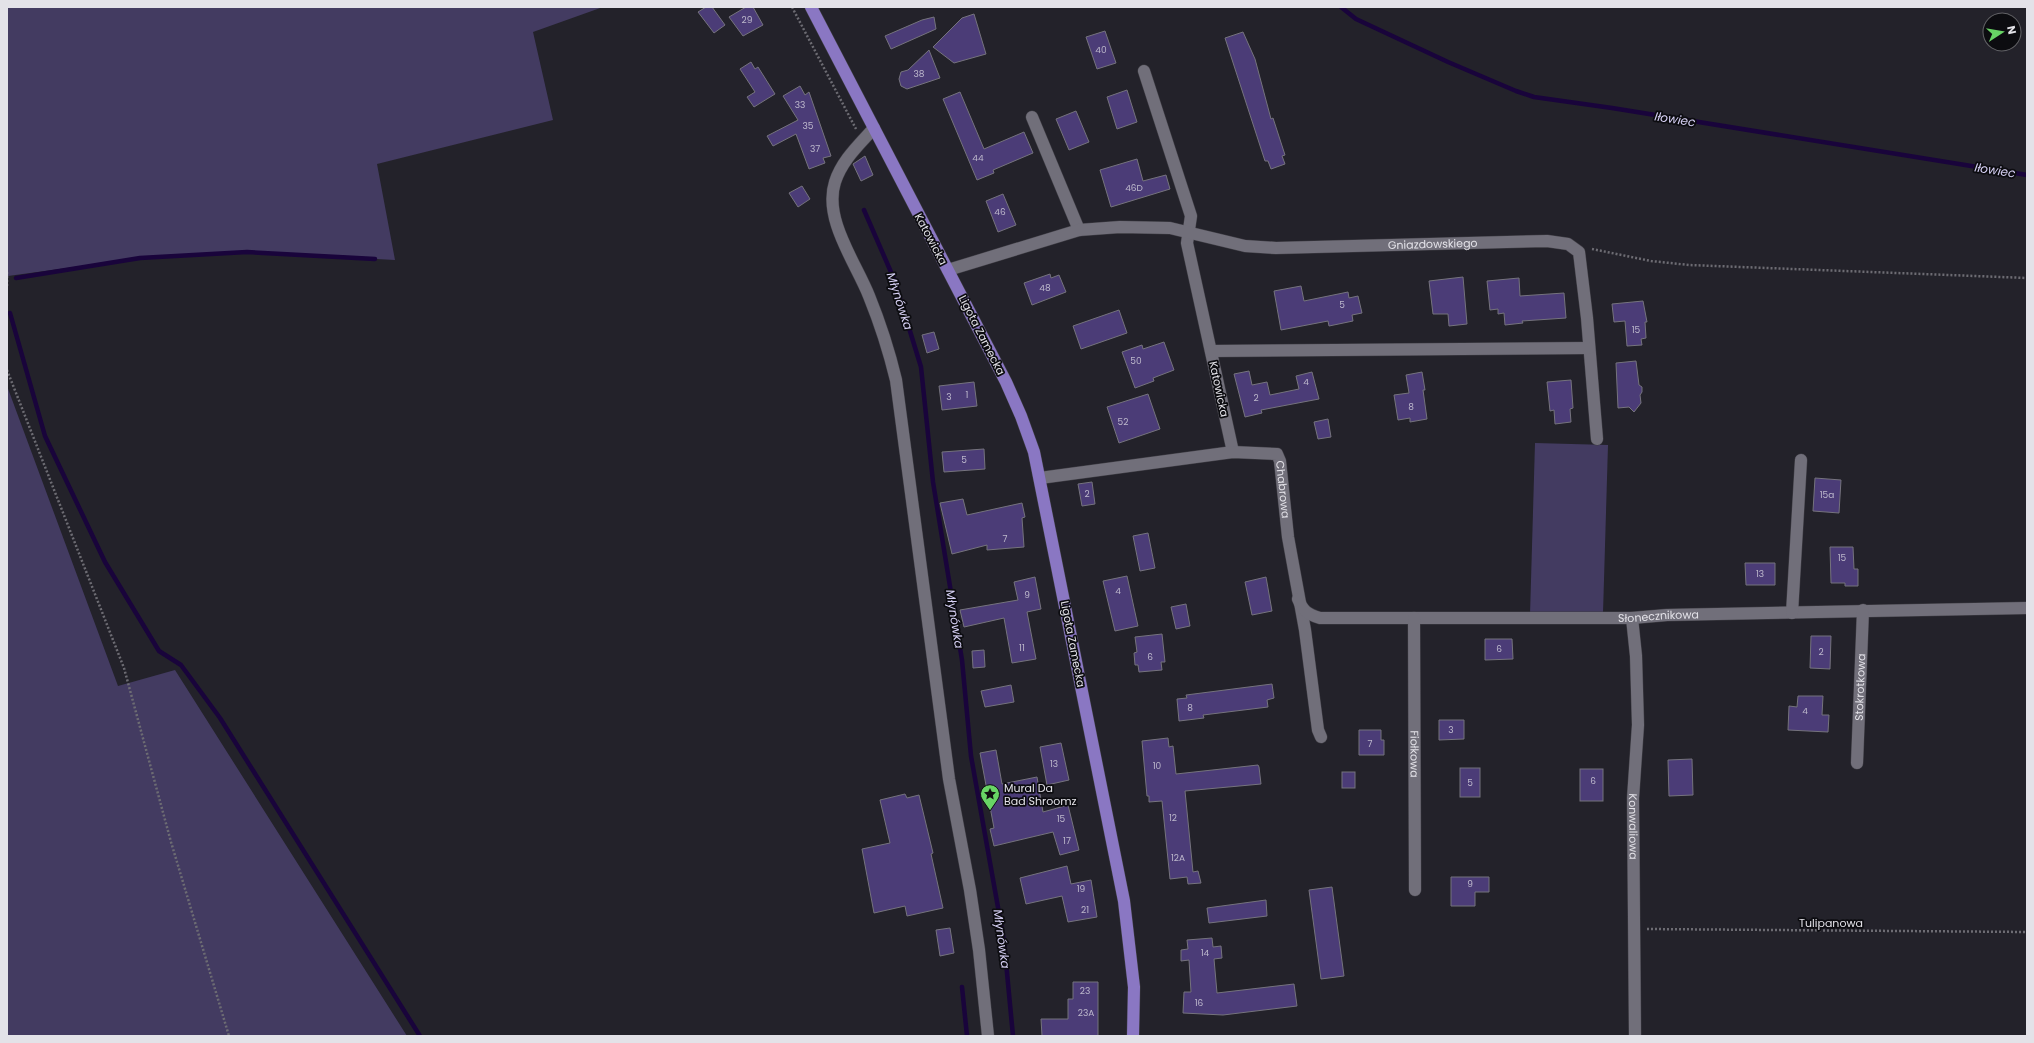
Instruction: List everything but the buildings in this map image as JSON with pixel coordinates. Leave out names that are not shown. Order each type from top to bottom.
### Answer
[{"type":"main road","name":"Katowicka","points":[[810,7],[948,270]]},
{"type":"main road","name":"Ligota Zamecka","points":[[948,270],[1006,382],[1021,416],[1034,452],[1124,902],[1134,987],[1132,1036]]},
{"type":"street","name":"Katowicka","points":[[1144,71],[1191,216],[1187,243],[1233,452]]},
{"type":"street","points":[[1032,117],[1079,230]]},
{"type":"street","points":[[874,128],[862,140],[840,168],[834,184],[833,210],[848,254],[869,294],[890,354],[896,380],[949,779],[970,890],[979,950],[988,1036]]},
{"type":"street","name":"Katowicka","points":[[948,270],[1079,230],[1120,227],[1170,228],[1189,232]]},
{"type":"street","name":"Gniazdowskiego","points":[[1189,232],[1245,246],[1276,248],[1547,241],[1568,244],[1579,252]]},
{"type":"street","points":[[1579,252],[1597,438]]},
{"type":"street","points":[[1211,351],[1589,348]]},
{"type":"street","name":"Chabrowa","points":[[1040,478],[1233,452],[1272,452],[1277,454],[1280,461],[1288,537],[1298,599],[1305,630],[1318,730],[1321,737]]},
{"type":"street","points":[[1792,613],[1801,460]]},
{"type":"street","name":"Słonecznikowa","points":[[1298,599],[1303,611],[1309,615],[1320,618],[1632,618],[1667,615],[1863,610],[2027,608]]},
{"type":"street","name":"Stokrotkowa","points":[[1857,763],[1863,610]]},
{"type":"street","name":"Fiołkowa","points":[[1414,618],[1415,890]]},
{"type":"street","name":"Konwaliowa","points":[[1632,618],[1636,656],[1638,725],[1633,798],[1635,927],[1634,1036]]},
{"type":"path","points":[[792,7],[862,140]]},
{"type":"path","points":[[1579,252],[1596,249],[1651,261],[1689,265],[2027,278]]},
{"type":"path","points":[[7,272],[7,287]]},
{"type":"path","points":[[7,370],[124,668],[171,842],[229,1036]]},
{"type":"path","name":"Tulipanowa","points":[[1635,927],[1648,930],[2027,932]]},
{"type":"shaded area","points":[[7,7],[603,7],[533,32],[553,120],[377,164],[395,260],[247,252],[140,258],[8,276]]},
{"type":"shaded area","points":[[7,386],[118,686],[175,670],[407,1036],[7,1036]]},
{"type":"shaded area","points":[[1535,443],[1608,445],[1603,613],[1530,615]]},
{"type":"waterway","name":"Iłowiec","points":[[1341,7],[1356,19],[1448,62],[1516,91],[1534,97],[1612,108],[2027,175]]},
{"type":"waterway","name":"Młynówka","points":[[864,210],[894,279],[921,367],[933,482],[962,660],[971,756],[1004,941],[1013,1036]]},
{"type":"waterway","points":[[16,278],[140,258],[247,252],[375,259]]},
{"type":"waterway","points":[[10,313],[45,436],[105,562],[159,651],[181,665],[220,718],[420,1036]]},
{"type":"waterway","points":[[962,987],[967,1036]]},
{"type":"place","name":"Mural Da Bad Shroomz","points":[[990,811]]}]
